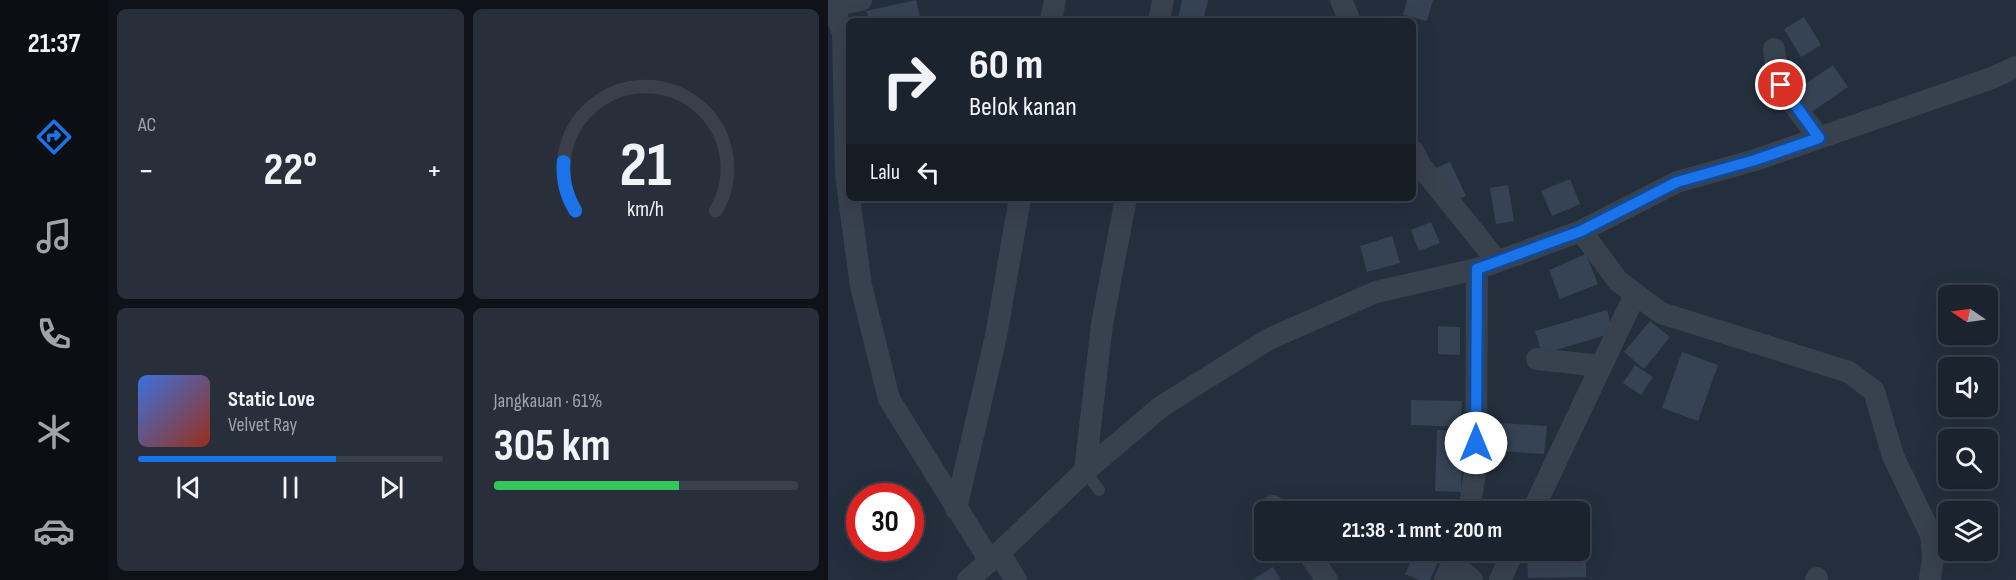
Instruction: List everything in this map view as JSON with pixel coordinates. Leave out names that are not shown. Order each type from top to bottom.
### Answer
[{"type":"street","points":[[846,174],[843,33],[831,3],[861,0]]},
{"type":"street","points":[[1052,18],[1055,0]]},
{"type":"street","points":[[1160,18],[1163,0]]},
{"type":"street","points":[[1341,0],[1349,18]]},
{"type":"street","points":[[1774,49],[1781,85],[1819,138]]},
{"type":"street","points":[[968,580],[1085,471],[1162,406],[1269,339],[1376,292],[1487,265],[1581,231],[1677,182],[1755,160],[1992,78],[2016,67]]},
{"type":"street","points":[[1416,157],[1487,265],[1476,465],[1471,501]]},
{"type":"street","points":[[849,201],[861,286],[889,399],[956,509],[1016,580]]},
{"type":"street","points":[[956,509],[996,336],[1019,201]]},
{"type":"street","points":[[1085,471],[1102,324],[1125,201]]},
{"type":"street","points":[[1581,231],[1618,281],[1661,313],[1849,372],[1874,391],[1893,456],[1931,536],[1934,557],[1930,580]]},
{"type":"street","points":[[1537,501],[1635,295]]},
{"type":"street","points":[[1538,359],[1601,366]]},
{"type":"street","points":[[1314,561],[1327,580]]},
{"type":"street","points":[[1500,580],[1509,561]]},
{"type":"street","points":[[1451,565],[1472,580]]},
{"type":"lane","points":[[1085,471],[1100,490]]},
{"type":"building","points":[[916,0],[920,18],[869,18],[866,11]]},
{"type":"building","points":[[1182,0],[1208,0],[1204,18],[1178,18]]},
{"type":"building","points":[[1407,0],[1433,0],[1427,21],[1403,15]]},
{"type":"building","points":[[1804,17],[1821,45],[1801,57],[1784,29]]},
{"type":"building","points":[[1833,65],[1848,87],[1810,113],[1795,91]]},
{"type":"building","points":[[1450,162],[1466,196],[1452,202],[1436,168]]},
{"type":"building","points":[[1570,179],[1580,204],[1552,216],[1541,191]]},
{"type":"building","points":[[1508,185],[1514,221],[1496,224],[1490,188]]},
{"type":"building","points":[[1431,222],[1440,243],[1419,251],[1411,230]]},
{"type":"building","points":[[1392,236],[1400,263],[1367,272],[1360,246]]},
{"type":"building","points":[[1586,254],[1598,284],[1560,299],[1549,270]]},
{"type":"building","points":[[1607,310],[1613,333],[1542,354],[1535,331]]},
{"type":"building","points":[[1650,321],[1670,337],[1644,369],[1624,352]]},
{"type":"building","points":[[1438,326],[1460,327],[1460,355],[1438,354]]},
{"type":"building","points":[[1682,352],[1718,365],[1698,421],[1662,408]]},
{"type":"building","points":[[1635,365],[1653,377],[1641,395],[1623,383]]},
{"type":"building","points":[[1411,400],[1462,401],[1461,427],[1411,425]]},
{"type":"building","points":[[1500,423],[1547,426],[1544,454],[1498,451]]},
{"type":"building","points":[[1437,430],[1463,431],[1461,492],[1435,491]]},
{"type":"building","points":[[1411,561],[1438,561],[1430,580],[1419,580],[1405,574]]},
{"type":"building","points":[[1527,561],[1586,561],[1586,577],[1528,578]]},
{"type":"building","points":[[1273,567],[1281,580],[1252,580]]},
{"type":"route","points":[[1476,443],[1477,269],[1581,231],[1677,182],[1755,160],[1819,138],[1781,85]]}]
